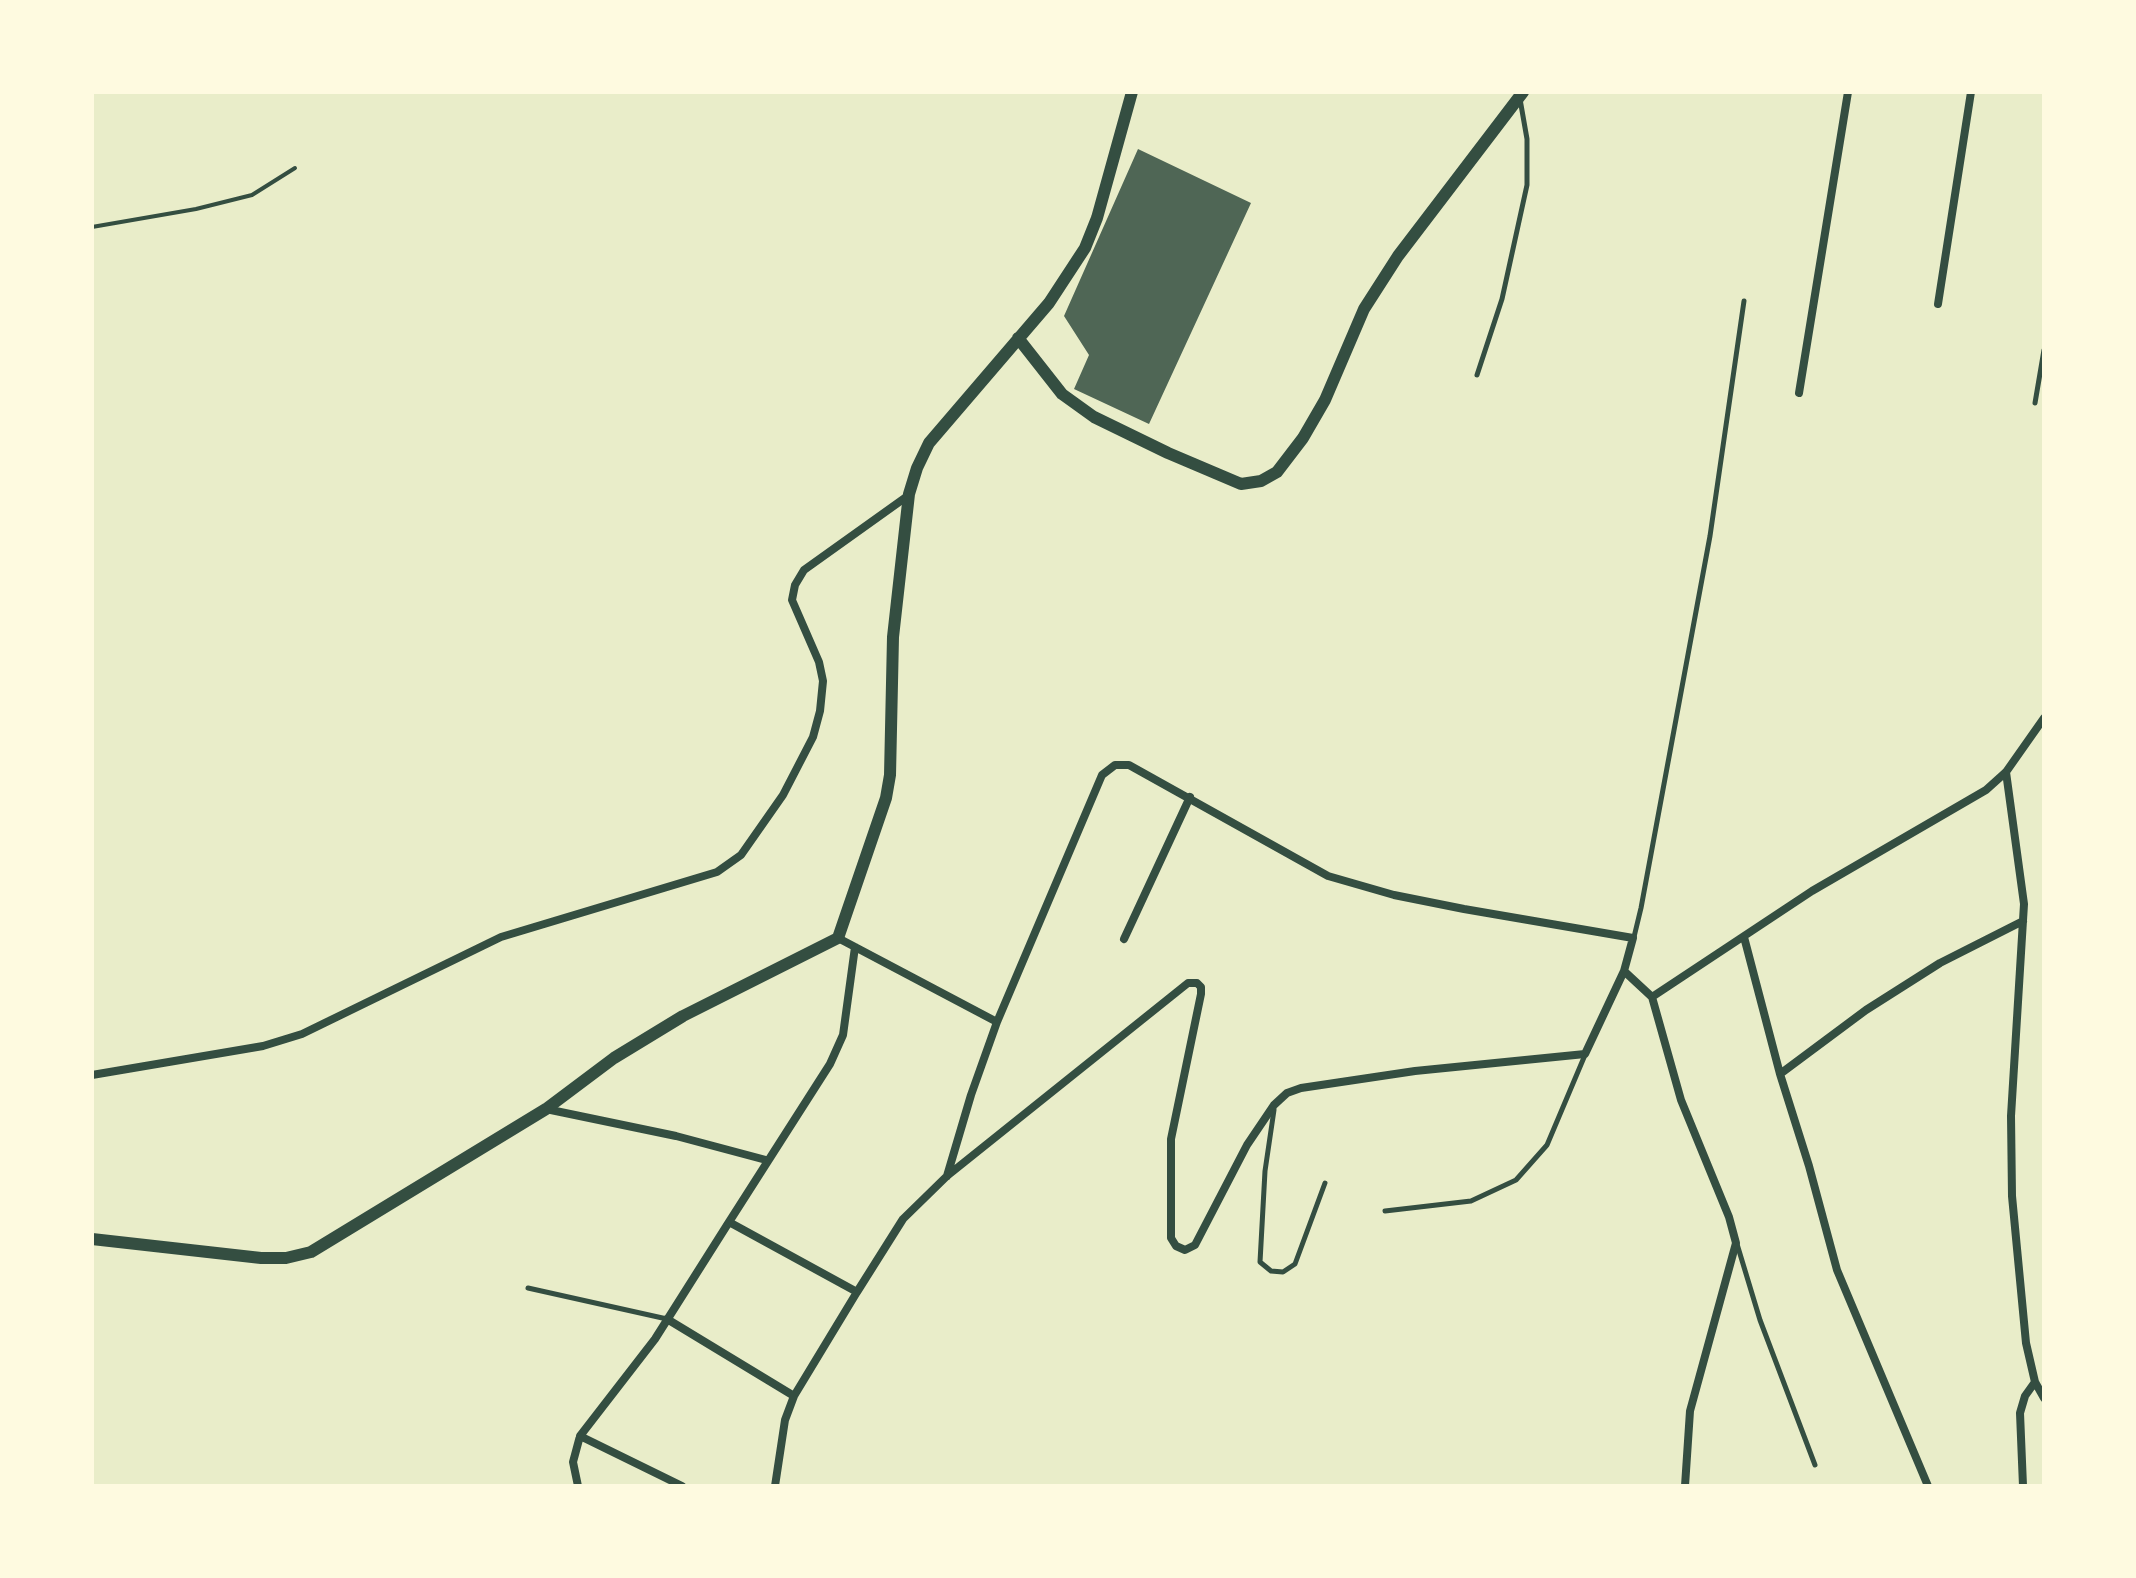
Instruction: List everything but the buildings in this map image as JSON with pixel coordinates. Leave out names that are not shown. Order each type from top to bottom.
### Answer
[{"type":"street","points":[[92,1239],[261,1258],[286,1258],[311,1252],[546,1109],[614,1058],[683,1016],[838,938],[886,798],[890,775],[893,637],[909,494],[917,468],[929,443],[1049,303],[1085,248],[1097,218],[1132,92]]},
{"type":"street","points":[[1799,393],[1848,92]]},
{"type":"street","points":[[1938,304],[1971,92]]},
{"type":"street","points":[[1018,338],[1062,394],[1094,417],[1241,484],[1261,481],[1277,472],[1303,438],[1325,400],[1364,309],[1398,256],[1521,95]]},
{"type":"street","points":[[92,1075],[263,1046],[302,1034],[501,937],[717,872],[741,855],[783,795],[813,737],[820,711],[823,681],[819,662],[792,600],[795,585],[804,570],[909,494]]},
{"type":"street","points":[[1652,997],[1812,891],[1959,807],[2006,772],[2044,718]]},
{"type":"street","points":[[775,1486],[785,1420],[794,1396],[903,1219],[947,1176],[1188,983],[1197,983],[1201,994],[1171,1139],[1171,1238],[1176,1246],[1185,1250],[1195,1245],[1247,1145],[1274,1105],[1287,1093],[1301,1088],[1415,1071],[1585,1054],[1624,971],[1633,938],[1450,907],[1328,876],[1129,765],[1115,765],[1102,775],[997,1022],[947,1176]]},
{"type":"street","points":[[2006,772],[2019,864],[2023,921],[2011,1116],[2012,1196],[2026,1343],[2035,1382],[2044,1398]]},
{"type":"street","points":[[1124,939],[1190,797]]},
{"type":"street","points":[[1780,1074],[1866,1010],[1940,963],[2023,921]]},
{"type":"street","points":[[1744,937],[1837,1270],[1928,1486]]},
{"type":"street","points":[[838,938],[997,1022]]},
{"type":"street","points":[[578,1486],[573,1462],[580,1436],[655,1339],[766,1160],[830,1064],[843,1035],[855,947]]},
{"type":"street","points":[[1624,971],[1652,997],[1681,1100],[1729,1217],[1736,1243],[1690,1411],[1685,1486]]},
{"type":"street","points":[[546,1109],[676,1136],[766,1160]]},
{"type":"street","points":[[729,1222],[857,1292]]},
{"type":"street","points":[[667,1319],[794,1396]]},
{"type":"street","points":[[2023,1486],[2020,1413],[2025,1396],[2035,1382]]},
{"type":"street","points":[[580,1436],[682,1486]]},
{"type":"lane","points":[[1477,375],[1502,299],[1527,185],[1527,139],[1521,95]]},
{"type":"lane","points":[[1633,938],[1710,536],[1744,301]]},
{"type":"lane","points":[[2035,403],[2044,350]]},
{"type":"lane","points":[[1385,1211],[1471,1201],[1516,1180],[1547,1145],[1585,1054]]},
{"type":"lane","points":[[1274,1105],[1265,1171],[1260,1262],[1271,1271],[1283,1272],[1295,1264],[1325,1183]]},
{"type":"lane","points":[[1736,1243],[1760,1320],[1815,1465]]},
{"type":"lane","points":[[528,1288],[667,1319]]},
{"type":"path","points":[[92,227],[196,209],[252,195],[295,168]]}]
